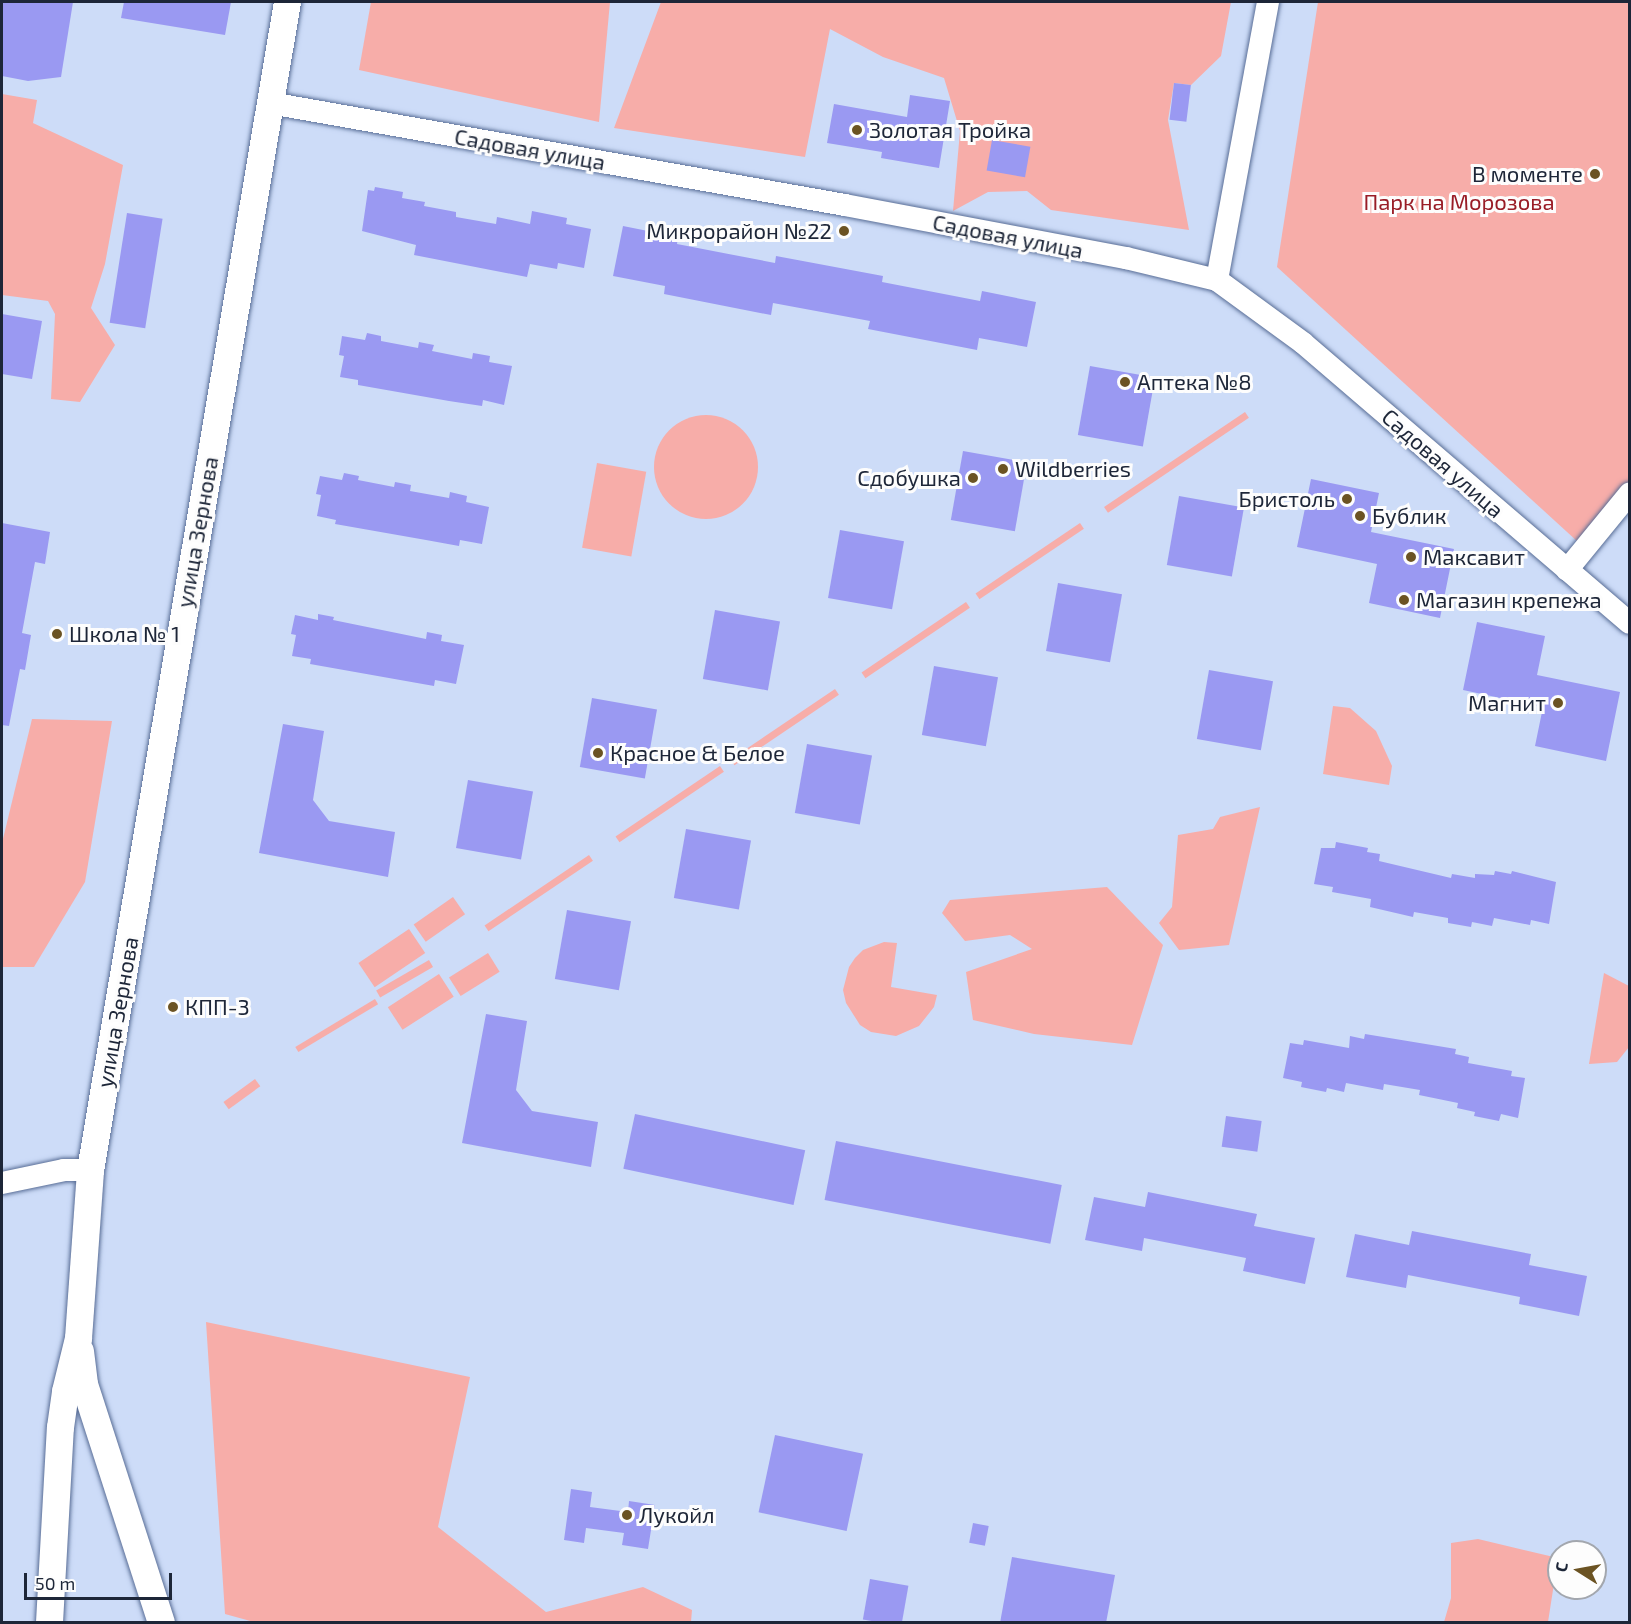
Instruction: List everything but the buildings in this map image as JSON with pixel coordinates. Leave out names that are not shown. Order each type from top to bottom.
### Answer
[{"type":"main road","name":"улица Зернова","points":[[78,1338],[90,1170],[287,2]]},
{"type":"main road","points":[[49,1623],[60,1427],[65,1391],[78,1338]]},
{"type":"main road","points":[[78,1338],[84,1384],[161,1623]]},
{"type":"street","points":[[1217,280],[1268,2]]},
{"type":"street","name":"Садовая улица","points":[[270,104],[845,205],[1126,258],[1217,280],[1303,343],[1629,623]]},
{"type":"street","points":[[1567,570],[1629,493]]},
{"type":"street","points":[[2,1183],[64,1170],[90,1170]]},
{"type":"green space","points":[[371,2],[610,2],[599,122],[359,70]]},
{"type":"green space","points":[[661,2],[1231,2],[1221,56],[1191,85],[1174,83],[1168,120],[1189,230],[1051,210],[1027,191],[988,192],[953,211],[960,131],[944,78],[883,57],[830,29],[805,157],[614,128]]},
{"type":"green space","name":"Парк на Морозова","points":[[1318,2],[1629,2],[1629,491],[1578,542],[1277,267]]},
{"type":"green space","points":[[2,94],[37,100],[33,123],[123,165],[105,264],[91,308],[115,345],[80,402],[51,399],[55,314],[48,301],[2,295]]},
{"type":"green space","points":[[1245,412],[1249,418],[1108,513],[1104,507]]},
{"type":"green space","points":[[706,415],[726,419],[743,430],[754,447],[758,467],[754,487],[743,504],[726,515],[706,519],[686,515],[669,504],[658,487],[654,467],[658,447],[669,430],[686,419]]},
{"type":"green space","points":[[597,463],[646,472],[631,556],[582,548]]},
{"type":"green space","points":[[1080,523],[1084,529],[979,599],[976,593]]},
{"type":"green space","points":[[966,602],[970,608],[865,678],[862,672]]},
{"type":"green space","points":[[835,689],[839,695],[734,765],[731,759]]},
{"type":"green space","points":[[1333,706],[1350,708],[1376,731],[1392,766],[1389,785],[1323,774]]},
{"type":"green space","points":[[32,719],[112,721],[85,882],[34,967],[2,967],[2,843]]},
{"type":"green space","points":[[720,766],[724,772],[619,842],[616,836]]},
{"type":"green space","points":[[1260,807],[1229,945],[1179,950],[1159,923],[1172,907],[1178,835],[1213,829],[1220,817]]},
{"type":"green space","points":[[589,855],[593,861],[488,931],[485,925]]},
{"type":"green space","points":[[1107,887],[1163,945],[1132,1045],[1034,1034],[973,1020],[966,972],[1032,949],[1010,935],[965,941],[942,913],[950,900]]},
{"type":"green space","points":[[453,897],[465,914],[426,942],[414,925]]},
{"type":"green space","points":[[409,929],[425,953],[375,987],[358,963]]},
{"type":"green space","points":[[884,942],[897,943],[891,987],[937,995],[934,1007],[919,1026],[896,1036],[871,1032],[860,1025],[846,1003],[843,990],[849,967],[855,958],[863,950]]},
{"type":"green space","points":[[488,953],[500,972],[461,996],[449,977]]},
{"type":"green space","points":[[429,960],[433,967],[380,997],[376,990]]},
{"type":"green space","points":[[1604,973],[1629,986],[1629,1047],[1617,1062],[1589,1064]]},
{"type":"green space","points":[[439,974],[454,997],[403,1030],[388,1007]]},
{"type":"green space","points":[[375,999],[378,1004],[298,1052],[295,1047]]},
{"type":"green space","points":[[255,1079],[260,1086],[229,1109],[223,1102]]},
{"type":"green space","points":[[206,1322],[470,1377],[438,1527],[546,1612],[643,1587],[692,1610],[691,1622],[254,1622],[225,1614]]},
{"type":"green space","points":[[1478,1539],[1547,1555],[1547,1600],[1551,1600],[1548,1622],[1444,1622],[1451,1598],[1451,1543]]},
{"type":"place","name":"Золотая Тройка","points":[[857,130]]},
{"type":"place","name":"В моменте","points":[[1595,174]]},
{"type":"place","name":"Микрорайон №22","points":[[844,231]]},
{"type":"place","name":"Аптека №8","points":[[1125,382]]},
{"type":"place","name":"Wildberries","points":[[1003,469]]},
{"type":"place","name":"Сдобушка","points":[[973,478]]},
{"type":"place","name":"Бристоль","points":[[1347,499]]},
{"type":"place","name":"Бублик","points":[[1360,516]]},
{"type":"place","name":"Максавит","points":[[1411,557]]},
{"type":"place","name":"Магазин крепежа","points":[[1404,600]]},
{"type":"place","name":"Школа № 1","points":[[57,634]]},
{"type":"place","name":"Магнит","points":[[1558,703]]},
{"type":"place","name":"Красное & Белое","points":[[598,753]]},
{"type":"place","name":"КПП-3","points":[[173,1007]]},
{"type":"place","name":"Лукойл","points":[[627,1515]]}]
